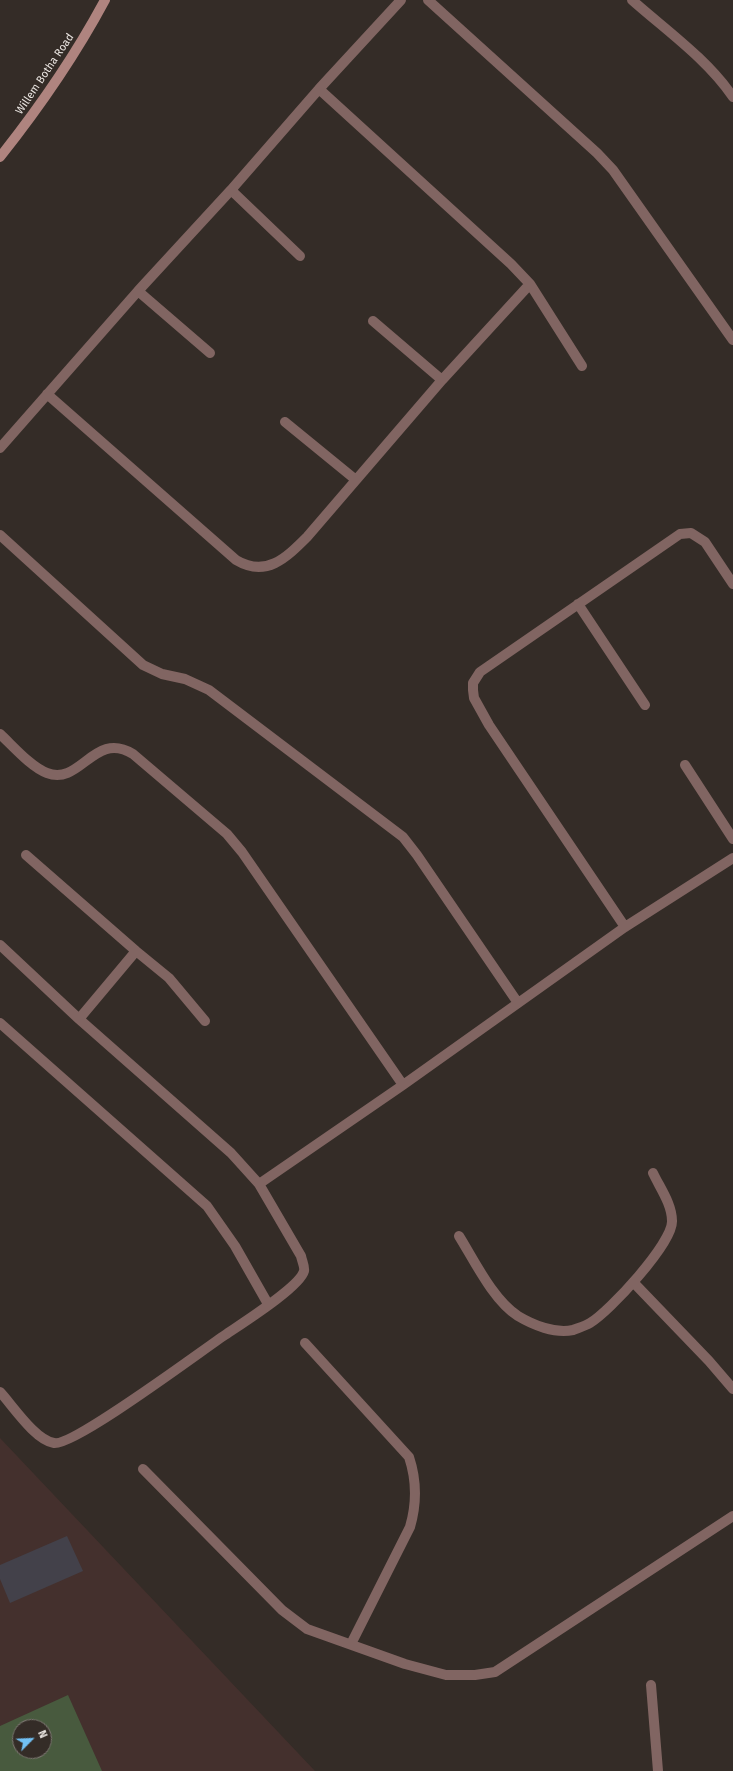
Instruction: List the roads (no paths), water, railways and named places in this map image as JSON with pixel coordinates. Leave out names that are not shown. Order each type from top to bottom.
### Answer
[{"type":"street","name":"Willem Botha Road","points":[[0,157],[35,112],[92,25],[105,0]]},
{"type":"street","points":[[0,448],[138,290],[231,190],[318,89],[401,0]]},
{"type":"street","points":[[428,0],[597,153],[613,170],[733,340]]},
{"type":"street","points":[[632,0],[712,70],[733,97]]},
{"type":"street","points":[[318,89],[511,264],[530,284],[582,366]]},
{"type":"street","points":[[231,190],[300,256]]},
{"type":"street","points":[[48,394],[236,560],[246,566],[258,568],[275,564],[291,553],[307,537],[442,380],[530,284]]},
{"type":"street","points":[[138,290],[210,354]]},
{"type":"street","points":[[373,321],[442,380]]},
{"type":"street","points":[[285,422],[356,480]]},
{"type":"street","points":[[625,927],[489,725],[480,709],[473,690],[473,683],[480,672],[680,534],[692,534],[705,542],[733,584]]},
{"type":"street","points":[[0,535],[143,665],[162,674],[185,679],[208,690],[403,837],[417,855],[518,1003]]},
{"type":"street","points":[[578,604],[645,705]]},
{"type":"street","points":[[0,734],[37,768],[54,775],[62,776],[71,772],[102,751],[116,747],[124,748],[227,834],[242,852],[403,1085]]},
{"type":"street","points":[[685,765],[733,840]]},
{"type":"street","points":[[26,855],[169,978],[205,1021]]},
{"type":"street","points":[[258,1184],[403,1085],[625,927],[733,858]]},
{"type":"street","points":[[0,1392],[39,1436],[57,1444],[73,1438],[121,1408],[294,1286],[302,1276],[305,1269],[301,1256],[258,1184],[230,1153],[1,949]]},
{"type":"street","points":[[79,1018],[136,950]]},
{"type":"street","points":[[0,1023],[207,1206],[235,1246],[268,1304]]},
{"type":"street","points":[[459,1236],[497,1296],[517,1315],[548,1328],[561,1331],[572,1330],[590,1323],[634,1283],[667,1237],[672,1223],[671,1211],[653,1174]]},
{"type":"street","points":[[634,1283],[709,1361],[733,1389]]},
{"type":"street","points":[[305,1343],[409,1457],[414,1473],[416,1496],[410,1527],[351,1644]]},
{"type":"street","points":[[143,1469],[282,1610],[307,1628],[405,1664],[446,1675],[475,1675],[495,1672],[733,1516]]},
{"type":"street","points":[[651,1685],[658,1771]]}]
